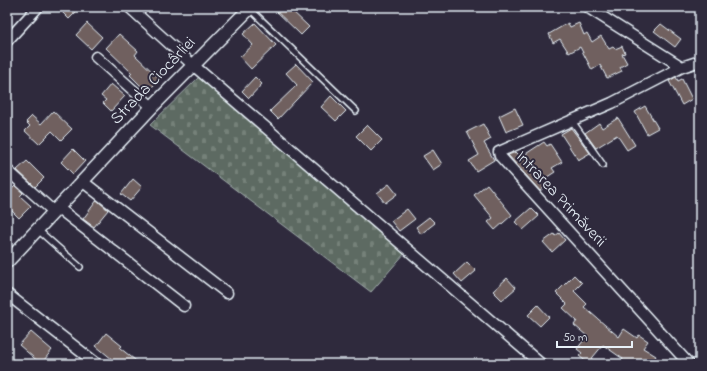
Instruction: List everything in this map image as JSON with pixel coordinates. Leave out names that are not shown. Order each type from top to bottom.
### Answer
[{"type":"street","points":[[7,40],[38,7]]},
{"type":"street","points":[[129,7],[192,65],[541,364]]},
{"type":"street","points":[[587,7],[682,67]]},
{"type":"street","name":"Strada Ciocârliei","points":[[7,262],[55,209],[192,65],[250,8]]},
{"type":"street","points":[[96,57],[152,107]]},
{"type":"street","name":"Intrarea Primăverii","points":[[689,364],[500,156],[499,152],[572,121],[682,67],[700,61]]},
{"type":"street","points":[[7,170],[55,209],[184,306]]},
{"type":"street","points":[[82,181],[227,293]]},
{"type":"street","points":[[7,294],[97,364]]},
{"type":"lane","points":[[250,8],[356,111]]},
{"type":"lane","points":[[572,121],[603,165]]},
{"type":"lane","points":[[37,229],[80,267]]},
{"type":"green space","points":[[199,77],[405,253],[371,292],[150,125]]},
{"type":"building","points":[[57,7],[81,7],[69,19]]},
{"type":"building","points":[[272,7],[288,7],[309,27],[301,35]]},
{"type":"building","points":[[87,23],[102,37],[91,49],[76,35]]},
{"type":"building","points":[[255,23],[276,45],[251,69],[240,57],[253,45],[243,34]]},
{"type":"building","points":[[568,23],[570,27],[579,23],[584,35],[587,33],[592,42],[601,36],[609,49],[613,47],[615,49],[622,46],[625,53],[622,54],[627,63],[620,67],[622,71],[607,78],[600,65],[592,70],[580,47],[569,53],[560,39],[553,43],[549,34]]},
{"type":"building","points":[[661,24],[681,39],[675,47],[654,31]]},
{"type":"building","points":[[119,34],[138,51],[135,55],[160,79],[147,92],[130,75],[132,73],[106,48]]},
{"type":"building","points":[[296,64],[313,82],[278,119],[270,111],[297,85],[286,73]]},
{"type":"building","points":[[255,77],[262,84],[249,98],[242,91]]},
{"type":"building","points":[[676,77],[678,81],[682,79],[692,99],[682,105],[669,81]]},
{"type":"building","points":[[111,84],[125,96],[111,111],[103,103],[106,100],[101,96]]},
{"type":"building","points":[[331,96],[346,111],[336,121],[321,107]]},
{"type":"building","points":[[645,106],[658,128],[647,134],[635,112]]},
{"type":"building","points":[[515,108],[523,125],[506,132],[499,116]]},
{"type":"building","points":[[53,111],[72,129],[61,140],[52,131],[39,144],[25,131],[30,126],[26,122],[32,116],[41,124]]},
{"type":"building","points":[[618,118],[635,145],[627,150],[617,135],[596,148],[585,133],[599,123],[602,128]]},
{"type":"building","points":[[483,124],[491,139],[484,143],[494,160],[476,171],[469,161],[479,155],[467,132]]},
{"type":"building","points":[[367,125],[382,140],[371,151],[356,136]]},
{"type":"building","points":[[571,128],[590,153],[578,160],[561,134]]},
{"type":"building","points":[[544,142],[547,146],[550,144],[562,162],[552,168],[555,172],[541,181],[546,186],[540,191],[508,155],[516,152],[521,157]]},
{"type":"building","points":[[73,149],[85,161],[73,174],[61,162]]},
{"type":"building","points":[[433,150],[442,164],[433,170],[423,156]]},
{"type":"building","points":[[27,161],[44,178],[35,187],[17,170]]},
{"type":"building","points":[[133,179],[142,187],[130,201],[121,194]]},
{"type":"building","points":[[389,184],[397,194],[385,203],[377,193]]},
{"type":"building","points":[[487,184],[512,215],[495,230],[488,222],[493,218],[474,195]]},
{"type":"building","points":[[15,186],[23,193],[20,196],[31,206],[19,218],[7,206],[7,194]]},
{"type":"building","points":[[97,200],[108,210],[94,227],[83,219]]},
{"type":"building","points":[[531,208],[539,216],[523,230],[515,222]]},
{"type":"building","points":[[407,209],[415,219],[399,231],[391,221]]},
{"type":"building","points":[[429,217],[435,223],[421,234],[416,227]]},
{"type":"building","points":[[559,233],[565,240],[552,252],[543,242],[554,234],[555,236]]},
{"type":"building","points":[[467,262],[476,271],[462,283],[454,274]]},
{"type":"building","points":[[574,275],[582,283],[574,291],[587,304],[584,307],[619,337],[624,329],[637,338],[639,335],[648,341],[643,348],[656,356],[651,364],[620,364],[623,359],[603,345],[588,363],[579,356],[582,353],[577,349],[587,336],[574,325],[577,321],[563,308],[567,304],[556,293]]},
{"type":"building","points":[[507,278],[516,288],[502,300],[493,291]]},
{"type":"building","points":[[538,305],[549,317],[540,326],[528,315]]},
{"type":"building","points":[[31,332],[52,350],[41,364],[19,345]]},
{"type":"building","points":[[106,333],[122,346],[120,348],[140,364],[118,364],[96,346]]}]
